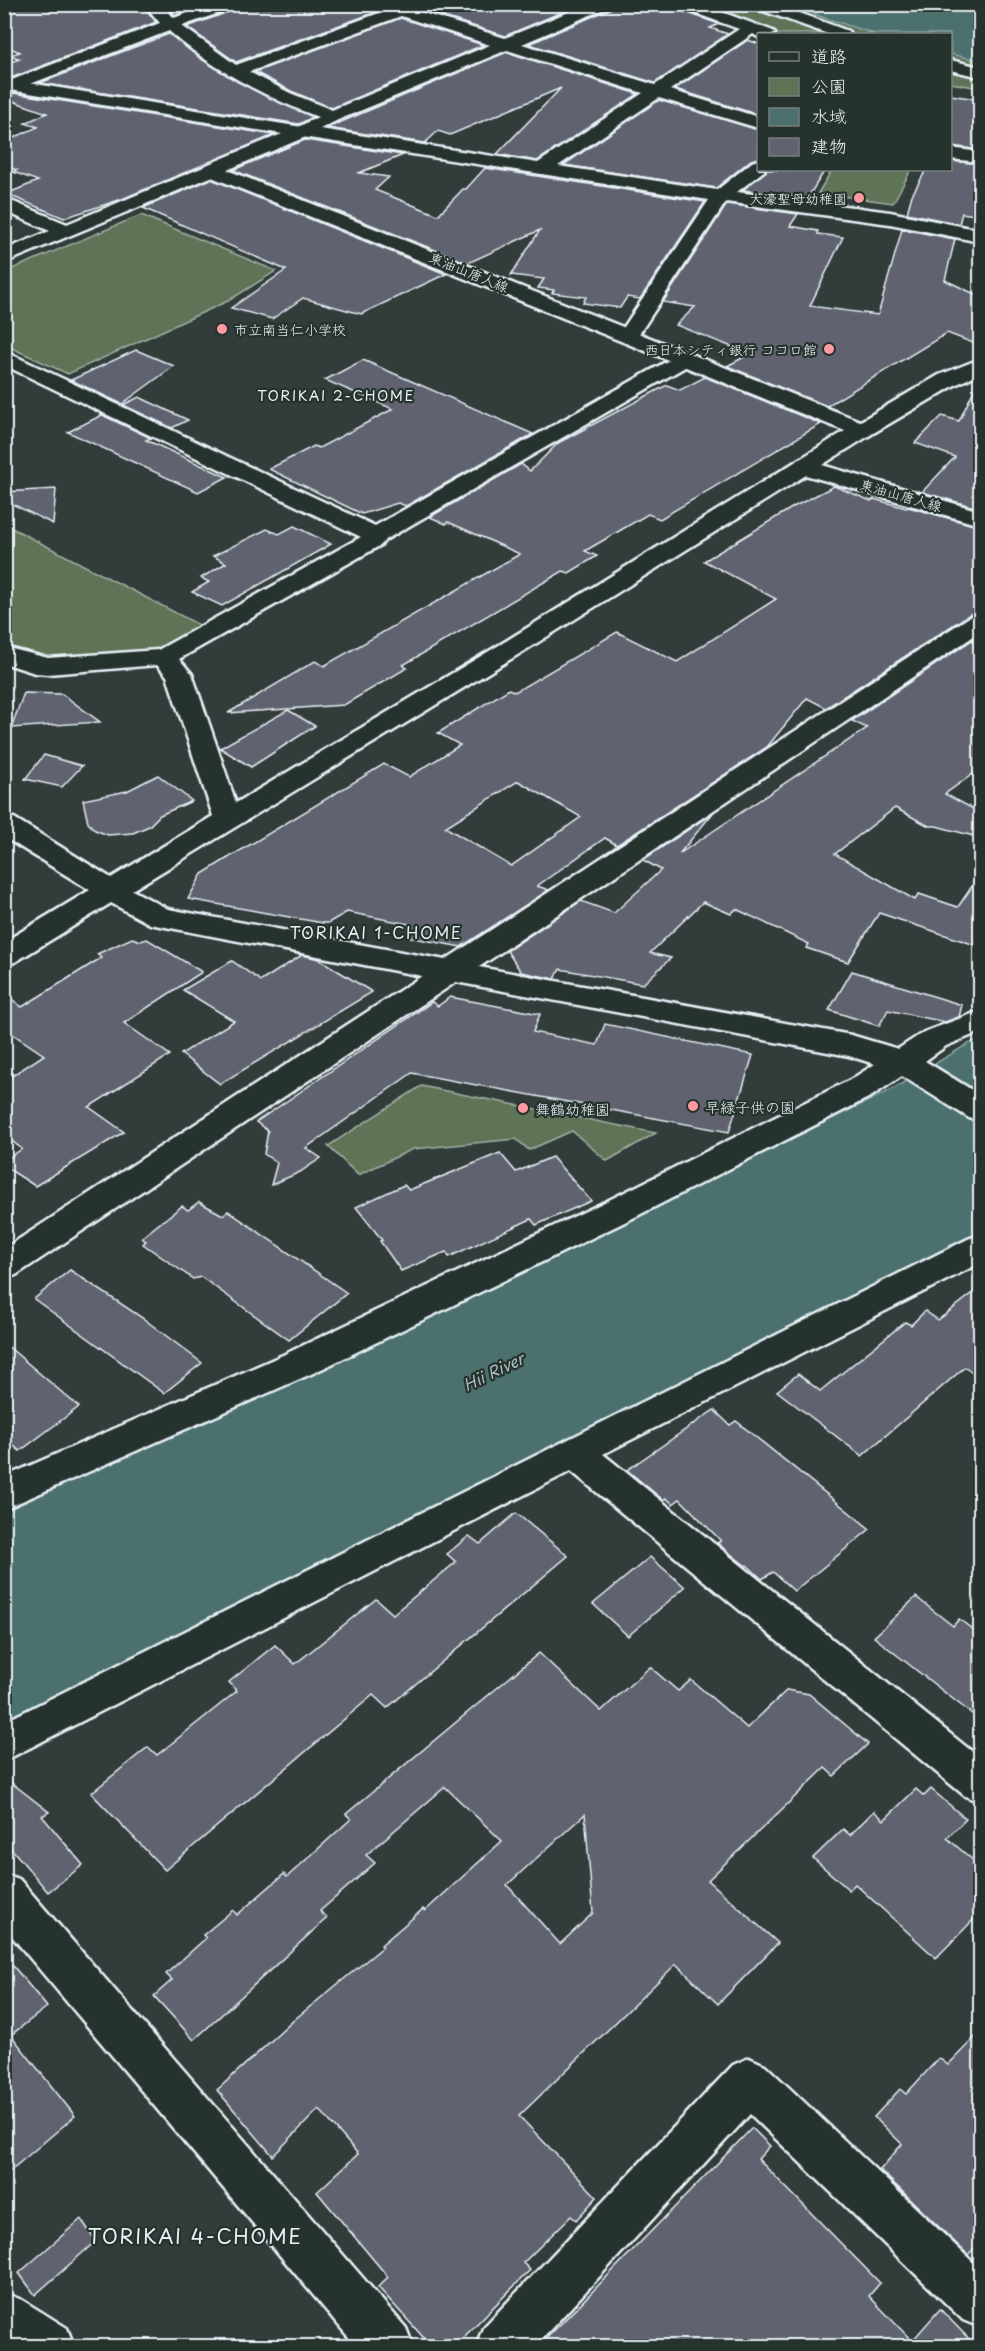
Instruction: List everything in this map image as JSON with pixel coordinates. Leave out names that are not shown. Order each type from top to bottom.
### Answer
[{"type":"street","points":[[152,4],[169,25],[236,71],[332,116]]},
{"type":"street","points":[[8,86],[230,4]]},
{"type":"street","points":[[378,4],[757,122]]},
{"type":"street","points":[[236,71],[418,4]]},
{"type":"street","points":[[4,257],[302,132],[332,116],[603,4]]},
{"type":"street","points":[[684,4],[764,33]]},
{"type":"street","points":[[758,4],[839,33]]},
{"type":"street","points":[[541,168],[750,29]]},
{"type":"street","points":[[952,65],[981,72]]},
{"type":"street","points":[[8,86],[721,196],[890,218],[977,233]]},
{"type":"street","points":[[952,153],[981,157]]},
{"type":"street","points":[[628,336],[721,196],[757,168]]},
{"type":"street","name":"東油山唐人線","points":[[212,170],[862,430]]},
{"type":"street","points":[[4,204],[65,230]]},
{"type":"street","points":[[4,357],[376,535]]},
{"type":"street","points":[[4,655],[35,665],[48,666],[164,657],[373,540],[376,535],[686,359]]},
{"type":"street","points":[[4,955],[515,646],[862,430],[947,381],[981,365]]},
{"type":"street","points":[[947,381],[981,389]]},
{"type":"street","name":"東油山唐人線","points":[[803,467],[981,518]]},
{"type":"street","points":[[4,1266],[981,621]]},
{"type":"street","points":[[164,657],[179,674],[228,819]]},
{"type":"street","points":[[6,828],[111,891],[160,917],[851,1046],[908,1064],[981,1110]]},
{"type":"street","points":[[4,1494],[298,1364],[613,1213],[908,1064],[935,1039],[981,1021]]},
{"type":"street","points":[[4,1743],[574,1452],[981,1248]]},
{"type":"street","points":[[574,1452],[981,1783]]},
{"type":"street","points":[[4,1894],[388,2346]]},
{"type":"street","points":[[501,2346],[749,2081],[981,2303]]},
{"type":"street","points":[[4,2318],[49,2346]]},
{"type":"green space","points":[[693,5],[980,5],[980,88],[952,83],[952,33],[775,33]]},
{"type":"green space","points":[[831,171],[910,171],[893,203],[818,193]]},
{"type":"green space","points":[[141,215],[276,271],[228,301],[68,374],[5,345],[5,272]]},
{"type":"green space","points":[[4,524],[205,628],[161,653],[39,662],[5,650]]},
{"type":"green space","points":[[421,1086],[656,1133],[607,1161],[572,1131],[529,1150],[516,1139],[413,1149],[358,1175],[328,1146]]},
{"type":"water","points":[[793,5],[980,5],[980,61],[952,54],[952,33],[872,33]]},
{"type":"water","name":"Hii River","points":[[980,1039],[980,1231],[5,1724],[4,1512],[576,1244],[891,1090]]},
{"type":"building","points":[[4,4],[142,4],[156,22],[11,78],[4,77],[4,64],[20,59],[10,55],[20,52],[4,46]]},
{"type":"building","points":[[165,4],[205,4],[175,15]]},
{"type":"building","points":[[240,4],[368,4],[379,11],[236,62],[187,27],[237,9]]},
{"type":"building","points":[[414,4],[581,4],[505,36],[415,8]]},
{"type":"building","points":[[613,4],[662,4],[719,24],[710,28],[728,34],[655,83],[529,44],[610,9]]},
{"type":"building","points":[[401,18],[483,45],[332,108],[291,91],[255,72]]},
{"type":"building","points":[[169,34],[201,59],[238,82],[313,117],[299,124],[40,83]]},
{"type":"building","points":[[748,40],[757,43],[757,114],[675,89]]},
{"type":"building","points":[[507,52],[638,94],[537,161],[497,154],[561,88],[450,135],[438,131],[425,143],[327,128]]},
{"type":"building","points":[[13,93],[274,135],[122,199],[64,218],[6,194],[38,181],[13,172],[17,170],[4,166],[4,142],[38,127],[25,123],[47,113],[4,98]]},
{"type":"building","points":[[952,95],[981,100],[981,150],[952,146]]},
{"type":"building","points":[[659,100],[757,129],[757,158],[751,160],[716,188],[564,165]]},
{"type":"building","points":[[305,140],[403,155],[359,173],[389,177],[375,190],[438,215],[485,168],[705,202],[640,299],[627,297],[620,308],[583,303],[586,297],[552,293],[554,290],[538,288],[544,279],[511,275],[540,230],[468,263],[233,170]]},
{"type":"building","points":[[952,161],[981,164],[981,216],[962,213],[959,224],[907,213],[912,195],[925,171],[952,171]]},
{"type":"building","points":[[766,171],[824,171],[807,199],[743,190]]},
{"type":"building","points":[[211,179],[446,274],[361,314],[303,298],[272,319],[231,308],[286,270],[143,208]]},
{"type":"building","points":[[727,204],[798,214],[790,226],[818,231],[818,234],[843,237],[810,306],[878,315],[902,229],[955,239],[945,280],[981,297],[981,346],[947,333],[827,406],[727,366],[750,354],[676,325],[695,307],[663,302]]},
{"type":"building","points":[[136,350],[174,366],[122,404],[71,380]]},
{"type":"building","points":[[363,360],[533,434],[406,506],[398,503],[362,514],[269,469],[314,446],[319,448],[393,409],[325,380]]},
{"type":"building","points":[[981,375],[981,509],[922,492],[955,457],[915,443],[942,416],[959,421]]},
{"type":"building","points":[[705,377],[821,424],[660,519],[648,514],[585,551],[597,556],[569,573],[563,571],[403,665],[407,668],[344,705],[228,713],[315,661],[324,666],[520,554],[448,522],[446,524],[430,517],[521,464],[530,471],[558,443],[667,385],[680,390]]},
{"type":"building","points":[[139,397],[188,420],[172,428],[123,405]]},
{"type":"building","points":[[102,415],[151,438],[146,440],[227,477],[198,492],[68,432]]},
{"type":"building","points":[[834,486],[871,501],[874,499],[908,507],[981,527],[981,612],[970,614],[826,708],[807,698],[767,747],[617,845],[605,838],[537,886],[549,890],[461,947],[408,937],[409,924],[347,912],[328,923],[323,923],[188,899],[202,874],[384,764],[409,777],[460,745],[438,733],[509,689],[515,692],[617,632],[677,662],[776,599],[704,561],[795,506]],"holes":[[[518,781],[581,817],[511,866],[445,827]]]},
{"type":"building","points":[[56,489],[53,524],[4,500],[4,492]]},
{"type":"building","points":[[294,526],[331,544],[222,606],[192,592],[209,582],[201,578],[226,563],[213,556],[267,529],[279,534]]},
{"type":"building","points":[[981,634],[981,768],[945,794],[981,813],[981,838],[929,826],[895,808],[835,854],[915,900],[919,894],[958,907],[981,873],[981,947],[879,913],[848,962],[806,948],[809,944],[736,909],[731,914],[703,902],[650,953],[671,958],[643,984],[560,969],[555,979],[521,972],[507,951],[581,901],[614,913],[661,870],[643,860],[713,813],[679,854],[867,728],[852,721]]},
{"type":"building","points":[[24,693],[62,694],[100,722],[11,728]]},
{"type":"building","points":[[288,710],[315,726],[251,767],[220,748]]},
{"type":"building","points":[[44,755],[82,766],[62,787],[25,779]]},
{"type":"building","points":[[158,775],[192,801],[160,815],[149,826],[133,833],[108,835],[95,830],[88,823],[83,800],[127,791]]},
{"type":"building","points":[[132,938],[141,941],[147,939],[202,972],[124,1023],[170,1055],[89,1107],[124,1132],[35,1186],[4,1166],[4,1161],[22,1149],[4,1135],[4,1081],[44,1055],[4,1028],[4,993],[22,1007],[101,958],[97,954]]},
{"type":"building","points":[[302,955],[319,959],[372,992],[220,1084],[181,1054],[234,1021],[183,990],[232,961],[261,981]]},
{"type":"building","points":[[852,971],[962,1005],[959,1017],[945,1022],[888,1010],[879,1026],[829,1010]]},
{"type":"building","points":[[450,997],[540,1014],[533,1032],[597,1045],[605,1024],[753,1055],[729,1132],[412,1073],[306,1148],[321,1158],[300,1172],[271,1185],[277,1163],[264,1154],[268,1131],[256,1122],[432,1002],[438,1006]]},
{"type":"building","points":[[500,1153],[516,1172],[552,1157],[591,1201],[536,1225],[531,1219],[449,1257],[446,1252],[401,1271],[380,1241],[382,1240],[356,1207],[404,1185],[409,1190]]},
{"type":"building","points":[[199,1202],[223,1215],[228,1211],[347,1293],[289,1340],[201,1277],[193,1279],[143,1244],[146,1241],[141,1238],[182,1206],[188,1210]]},
{"type":"building","points":[[70,1270],[144,1319],[202,1363],[164,1393],[34,1299]]},
{"type":"building","points":[[981,1287],[981,1378],[965,1367],[862,1456],[777,1391],[798,1374],[820,1391],[905,1322],[911,1325],[925,1311],[938,1320]]},
{"type":"building","points":[[4,1343],[79,1407],[20,1451],[4,1438]]},
{"type":"building","points":[[714,1410],[730,1425],[736,1421],[870,1529],[794,1591],[773,1572],[762,1579],[717,1543],[721,1541],[680,1499],[673,1504],[666,1498],[663,1500],[627,1470]]},
{"type":"building","points":[[516,1513],[568,1556],[387,1708],[373,1695],[165,1870],[91,1793],[148,1747],[157,1755],[237,1691],[229,1682],[275,1645],[295,1664],[376,1599],[393,1614],[456,1562],[447,1554],[469,1536],[480,1544]]},
{"type":"building","points":[[650,1557],[685,1587],[628,1636],[593,1604]]},
{"type":"building","points":[[916,1597],[953,1626],[959,1619],[981,1636],[981,1721],[874,1637]]},
{"type":"building","points":[[539,1653],[601,1711],[650,1667],[678,1691],[691,1680],[747,1728],[787,1690],[809,1694],[868,1744],[834,1776],[825,1768],[708,1880],[778,1943],[718,2004],[676,1964],[519,2116],[597,2197],[576,2220],[571,2216],[523,2263],[530,2270],[455,2346],[431,2346],[378,2287],[388,2277],[317,2192],[358,2154],[319,2109],[273,2156],[217,2090],[295,2019],[383,1947],[381,1945],[423,1909],[425,1911],[502,1841],[445,1787],[366,1855],[375,1863],[320,1911],[327,1918],[194,2040],[154,1996],[172,1980],[166,1974],[206,1938],[203,1935],[233,1910],[237,1915],[284,1874],[287,1877],[351,1819],[346,1814]],"holes":[[[585,1814],[593,1913],[560,1944],[507,1885]]]},
{"type":"building","points":[[4,1777],[49,1812],[42,1816],[83,1865],[48,1892],[4,1840]]},
{"type":"building","points":[[916,1789],[924,1796],[931,1789],[966,1819],[947,1838],[981,1867],[981,1912],[936,1958],[855,1884],[849,1890],[813,1858],[843,1829],[850,1835],[874,1811],[884,1820]]},
{"type":"building","points":[[4,1955],[47,2007],[11,2035],[75,2116],[4,2176]]},
{"type":"building","points":[[981,2031],[981,2241],[968,2255],[880,2170],[902,2144],[874,2117],[900,2089],[906,2094],[939,2058],[948,2065]]},
{"type":"building","points":[[752,2128],[770,2146],[758,2159],[880,2283],[869,2296],[912,2341],[940,2309],[976,2346],[539,2346]]},
{"type":"building","points":[[81,2219],[96,2241],[35,2295],[19,2273]]},
{"type":"place","name":"大濠聖母幼稚園","points":[[859,198]]},
{"type":"place","name":"市立南当仁小学校","points":[[222,329]]},
{"type":"place","name":"西日本シティ銀行 ココロ館","points":[[829,349]]},
{"type":"place","name":"早緑子供の園","points":[[693,1106]]},
{"type":"place","name":"舞鶴幼稚園","points":[[523,1108]]},
{"type":"district","name":"TORIKAI 2-CHOME","points":[[336,395]]},
{"type":"district","name":"TORIKAI 1-CHOME","points":[[376,932]]},
{"type":"district","name":"TORIKAI 4-CHOME","points":[[195,2236]]}]
